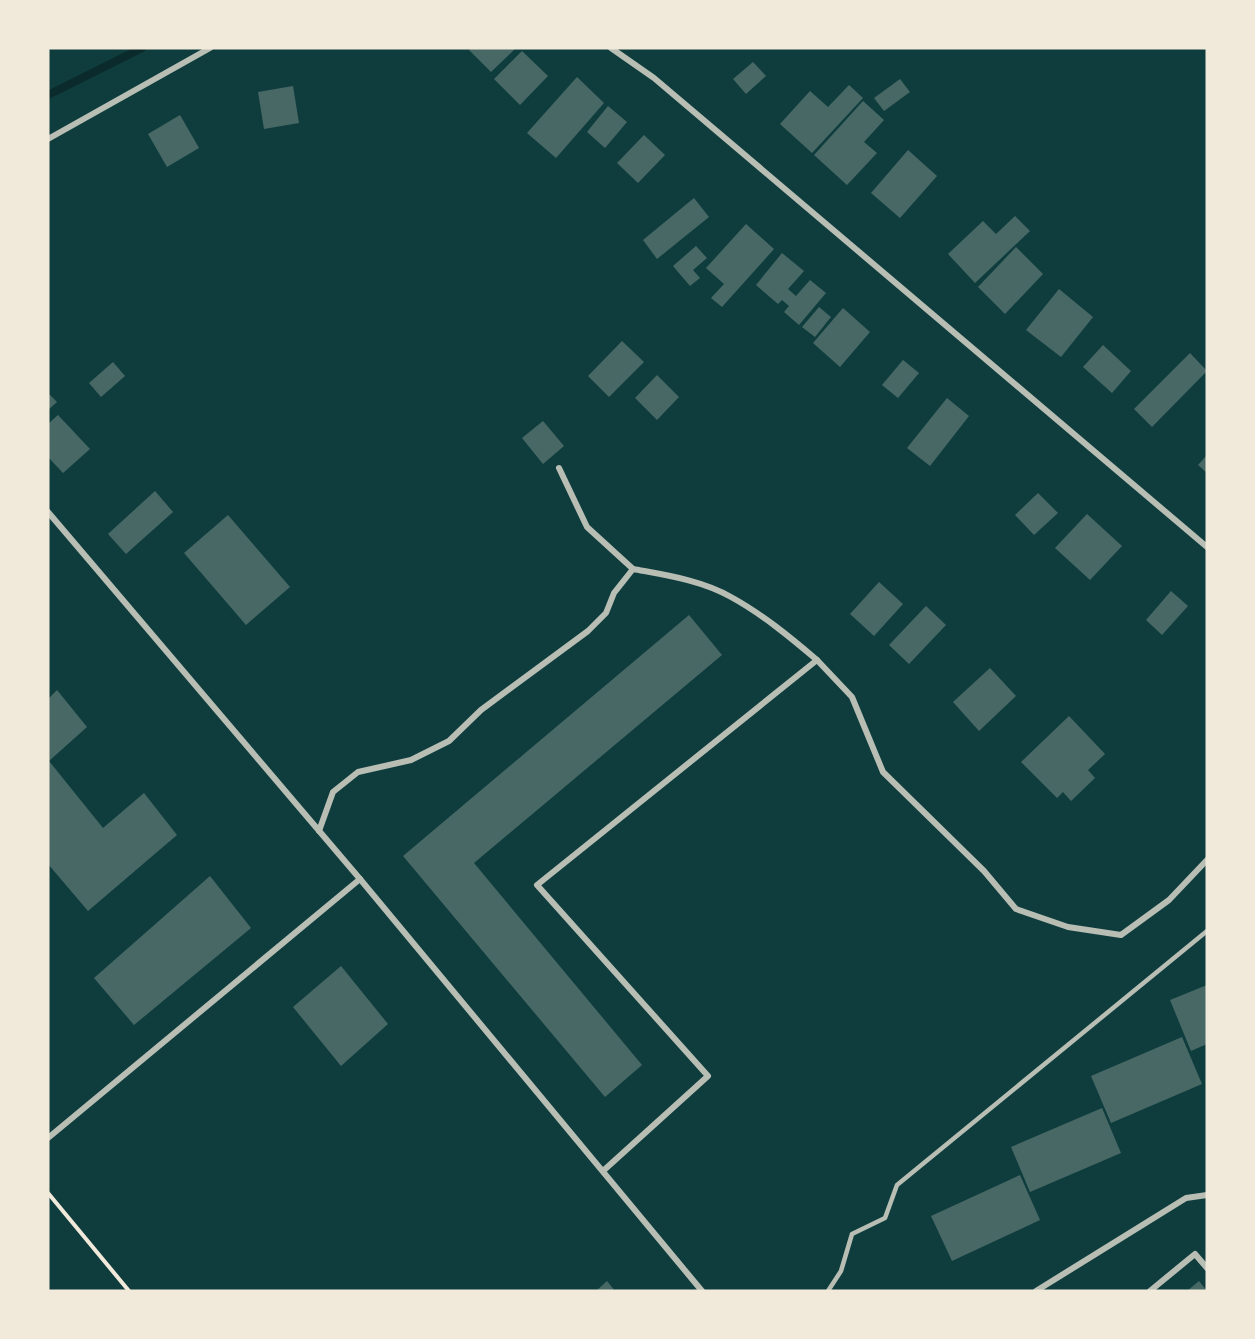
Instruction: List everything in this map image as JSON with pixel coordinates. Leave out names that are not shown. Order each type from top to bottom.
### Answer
[{"type":"street","points":[[48,139],[210,48]]},
{"type":"street","points":[[611,48],[663,86],[1207,547]]},
{"type":"street","points":[[559,468],[586,527],[633,569],[681,578],[729,596],[774,625],[817,660],[852,697],[883,772],[984,871],[1016,909],[1068,927],[1121,935],[1169,900],[1207,860]]},
{"type":"street","points":[[48,512],[360,879],[702,1291]]},
{"type":"street","points":[[319,831],[333,792],[358,772],[411,760],[449,741],[481,710],[588,631],[606,613],[614,593],[633,569]]},
{"type":"street","points":[[603,1171],[708,1076],[537,885],[817,660]]},
{"type":"street","points":[[48,1138],[360,879]]},
{"type":"street","points":[[1036,1291],[1186,1198],[1207,1195]]},
{"type":"street","points":[[1150,1291],[1195,1254],[1207,1268]]},
{"type":"lane","points":[[828,1291],[841,1271],[852,1234],[885,1218],[897,1185],[1207,931]]},
{"type":"path","points":[[48,1193],[129,1291]]},
{"type":"building","points":[[471,48],[516,48],[491,72],[469,50]]},
{"type":"building","points":[[522,51],[548,76],[520,105],[494,79]]},
{"type":"building","points":[[753,62],[766,76],[746,94],[733,79]]},
{"type":"building","points":[[577,77],[604,103],[556,158],[527,133]]},
{"type":"building","points":[[900,79],[910,92],[884,111],[874,98]]},
{"type":"building","points":[[849,85],[863,98],[812,153],[780,124],[810,91],[828,107]]},
{"type":"building","points":[[293,86],[299,123],[264,129],[258,92]]},
{"type":"building","points":[[863,101],[884,120],[864,142],[877,153],[847,185],[814,155]]},
{"type":"building","points":[[608,106],[627,122],[605,148],[587,132]]},
{"type":"building","points":[[180,115],[199,148],[167,167],[148,134]]},
{"type":"building","points":[[644,135],[665,155],[638,183],[617,163]]},
{"type":"building","points":[[908,150],[937,176],[900,218],[871,193]]},
{"type":"building","points":[[694,198],[709,217],[657,259],[643,240]]},
{"type":"building","points":[[1015,216],[1030,231],[975,283],[948,254],[983,221],[996,234]]},
{"type":"building","points":[[746,224],[774,249],[722,307],[711,298],[724,284],[706,268]]},
{"type":"building","points":[[696,246],[707,258],[693,270],[700,278],[690,286],[673,266]]},
{"type":"building","points":[[1016,247],[1043,274],[1005,314],[978,287]]},
{"type":"building","points":[[782,253],[804,271],[788,289],[796,296],[810,280],[826,293],[799,325],[784,312],[789,306],[782,300],[778,304],[756,285]]},
{"type":"building","points":[[1059,289],[1093,317],[1061,357],[1026,330]]},
{"type":"building","points":[[819,307],[831,317],[815,337],[802,327]]},
{"type":"building","points":[[843,308],[870,332],[840,367],[813,343]]},
{"type":"building","points":[[622,341],[644,362],[609,397],[588,376]]},
{"type":"building","points":[[1103,345],[1131,371],[1112,393],[1083,367]]},
{"type":"building","points":[[1190,353],[1207,371],[1152,427],[1134,409]]},
{"type":"building","points":[[903,360],[919,373],[898,398],[882,385]]},
{"type":"building","points":[[113,362],[125,376],[101,397],[89,383]]},
{"type":"building","points":[[657,375],[679,397],[657,420],[635,398]]},
{"type":"building","points":[[48,393],[57,402],[48,410]]},
{"type":"building","points":[[947,398],[969,416],[930,466],[907,448]]},
{"type":"building","points":[[58,415],[90,449],[63,473],[48,457],[48,424]]},
{"type":"building","points":[[543,421],[564,446],[543,464],[522,438]]},
{"type":"building","points":[[1207,455],[1207,473],[1198,465]]},
{"type":"building","points":[[155,491],[173,512],[126,554],[108,534]]},
{"type":"building","points":[[1038,493],[1058,513],[1034,535],[1015,515]]},
{"type":"building","points":[[1087,514],[1122,546],[1090,580],[1055,548]]},
{"type":"building","points":[[228,515],[290,587],[246,625],[184,553]]},
{"type":"building","points":[[879,582],[903,604],[874,636],[850,614]]},
{"type":"building","points":[[1171,591],[1188,606],[1162,635],[1146,620]]},
{"type":"building","points":[[926,606],[946,625],[909,664],[889,645]]},
{"type":"building","points":[[689,615],[722,655],[474,863],[642,1065],[605,1097],[403,856]]},
{"type":"building","points":[[990,668],[1016,696],[979,731],[953,702]]},
{"type":"building","points":[[57,690],[87,727],[49,761],[103,828],[144,793],[177,835],[88,911],[48,864],[48,699]]},
{"type":"building","points":[[1069,716],[1105,754],[1088,770],[1095,778],[1071,801],[1063,792],[1057,798],[1021,762]]},
{"type":"building","points":[[210,876],[251,928],[134,1025],[94,978]]},
{"type":"building","points":[[341,966],[388,1024],[341,1066],[293,1007]]},
{"type":"building","points":[[1207,985],[1207,1044],[1191,1051],[1170,1000]]},
{"type":"building","points":[[1182,1037],[1202,1084],[1111,1123],[1091,1076]]},
{"type":"building","points":[[1102,1108],[1121,1153],[1030,1192],[1011,1147]]},
{"type":"building","points":[[1020,1175],[1040,1220],[952,1261],[931,1216]]},
{"type":"building","points":[[607,1281],[615,1291],[596,1291]]},
{"type":"building","points":[[1199,1281],[1207,1291],[1187,1291]]},
{"type":"waterway","points":[[48,95],[142,48]]}]
